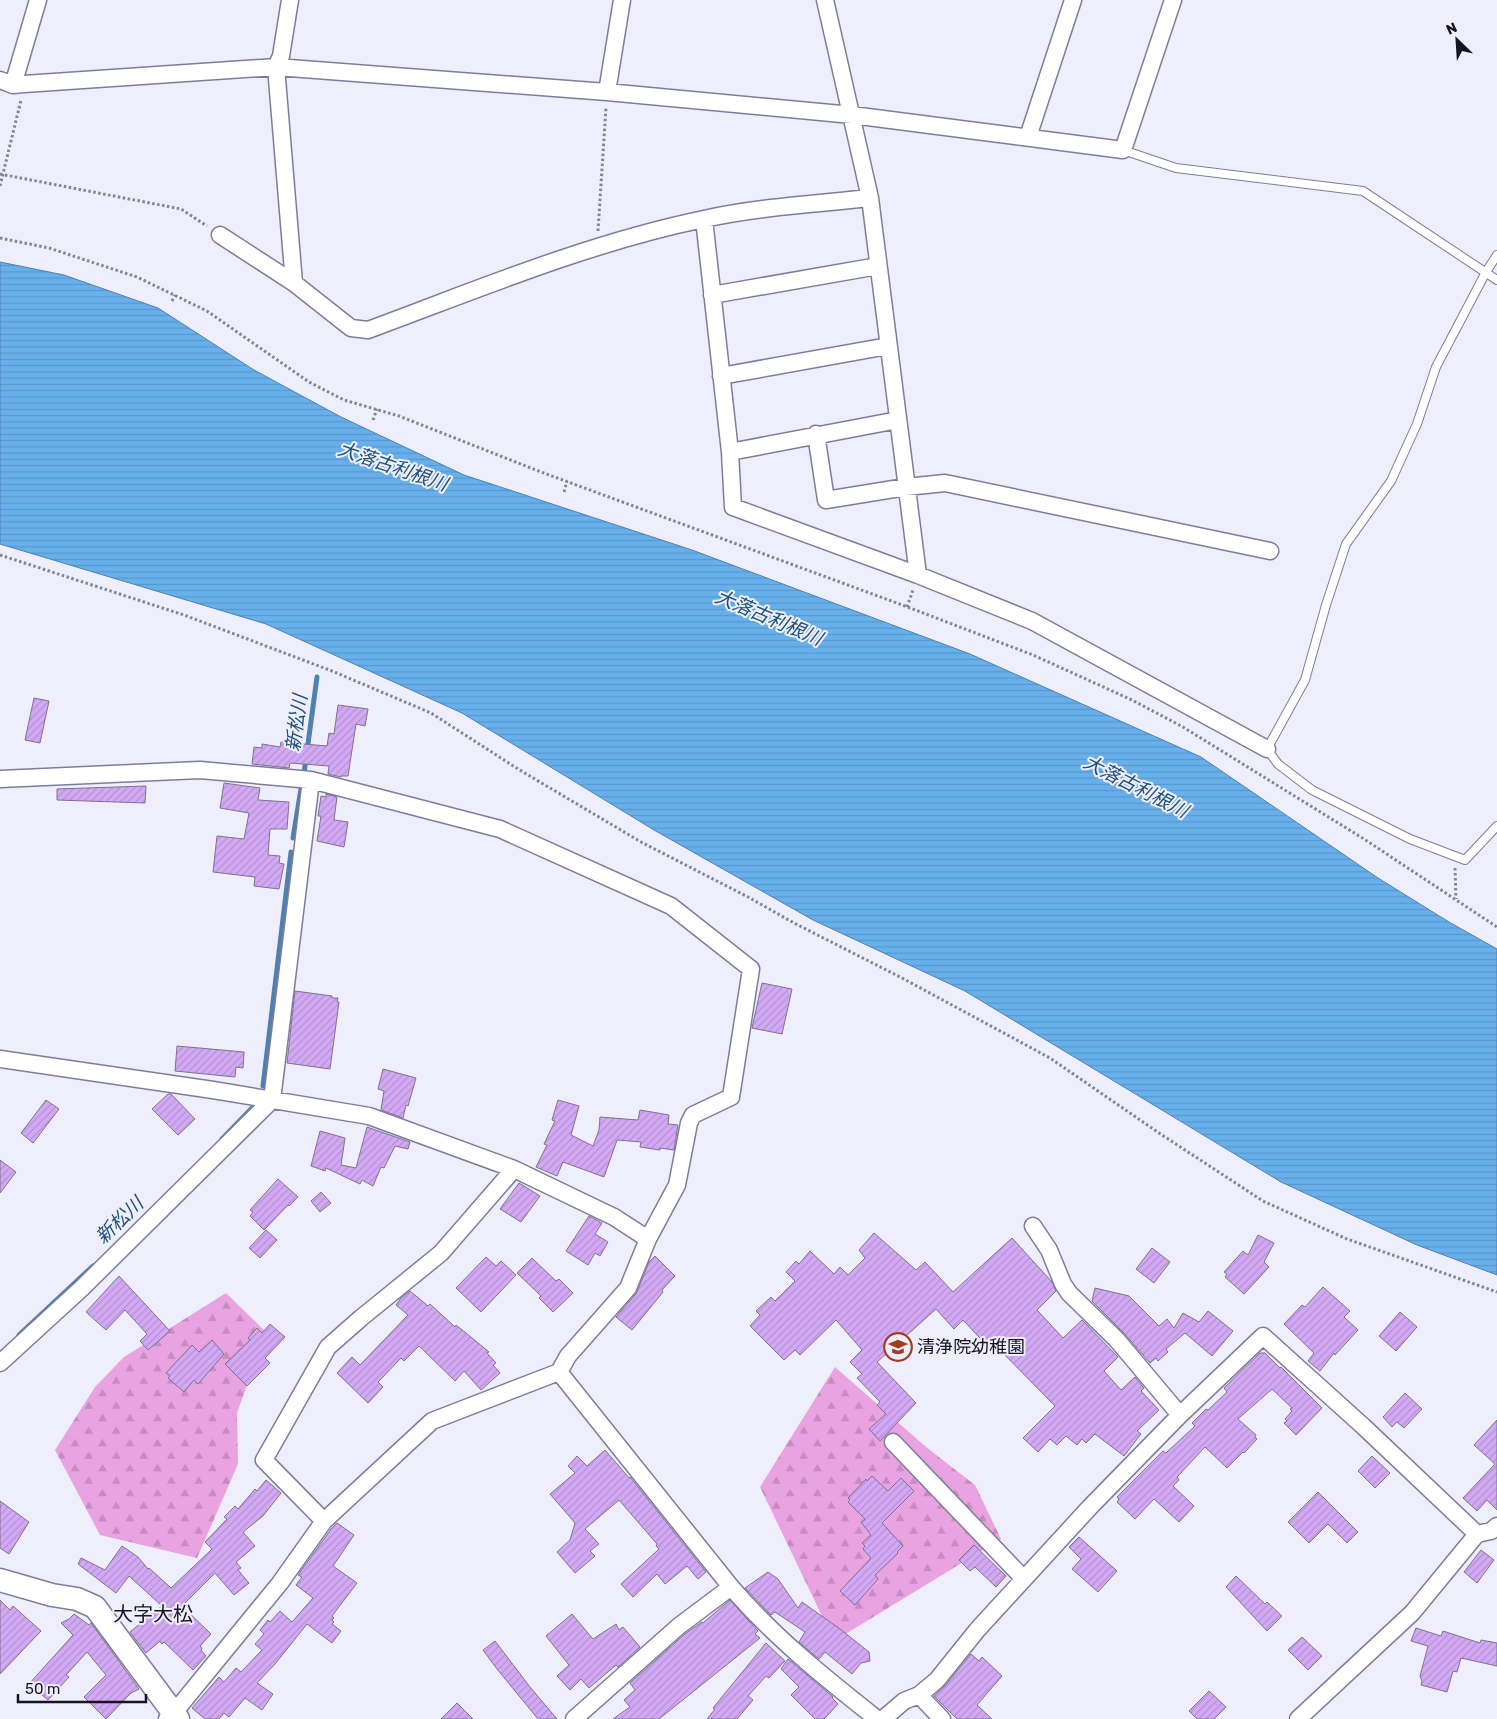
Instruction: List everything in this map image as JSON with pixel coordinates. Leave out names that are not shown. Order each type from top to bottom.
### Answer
[{"type":"main road","points":[[0,1580],[52,1595],[77,1599],[95,1607],[173,1717]]},
{"type":"street","points":[[38,0],[12,83],[276,66],[607,92],[852,115],[1123,150],[1173,0]]},
{"type":"street","points":[[290,0],[281,56],[276,66],[294,283]]},
{"type":"street","points":[[607,92],[622,0]]},
{"type":"street","points":[[825,0],[870,198],[918,575]]},
{"type":"street","points":[[1028,138],[1073,0]]},
{"type":"street","points":[[220,234],[294,283],[351,328],[368,330],[597,246],[704,218],[870,198]]},
{"type":"street","points":[[704,218],[730,452],[733,507],[918,575],[1032,621],[1266,749]]},
{"type":"street","points":[[712,295],[878,266]]},
{"type":"street","points":[[721,376],[888,346]]},
{"type":"street","points":[[730,452],[816,434],[898,420]]},
{"type":"street","points":[[816,434],[826,500],[906,487],[945,483],[1270,551]]},
{"type":"street","points":[[0,779],[200,770],[311,780],[500,829],[671,906],[751,969],[731,1098],[693,1116],[689,1123],[677,1186],[648,1239],[628,1288],[568,1356],[560,1372],[432,1421],[324,1521],[280,1583],[173,1717]]},
{"type":"street","points":[[0,1363],[82,1288],[272,1100],[311,780]]},
{"type":"street","points":[[0,1059],[369,1116],[514,1169],[614,1217],[648,1239]]},
{"type":"street","points":[[324,1521],[264,1460],[328,1347],[442,1253],[514,1169]]},
{"type":"street","points":[[1033,1226],[1049,1250],[1063,1284],[1069,1293],[1117,1340],[1180,1415]]},
{"type":"street","points":[[883,1719],[904,1702],[919,1695],[936,1680],[962,1647],[1090,1507],[1180,1415],[1262,1336],[1364,1427],[1477,1534]]},
{"type":"street","points":[[560,1372],[755,1615],[820,1674],[877,1719]]},
{"type":"street","points":[[893,1442],[1024,1579]]},
{"type":"street","points":[[1298,1719],[1412,1613],[1477,1534],[1491,1531],[1497,1526]]},
{"type":"street","points":[[574,1719],[679,1626],[731,1587]]},
{"type":"street","points":[[919,1695],[942,1719]]},
{"type":"lane","points":[[1123,150],[1176,168],[1364,192],[1497,280]]},
{"type":"lane","points":[[1497,255],[1486,272],[1436,367],[1417,424],[1391,481],[1346,544],[1326,605],[1305,680],[1266,749],[1278,764],[1312,790],[1410,839],[1465,860],[1497,826]]},
{"type":"path","points":[[0,186],[12,83]]},
{"type":"path","points":[[597,246],[607,92]]},
{"type":"path","points":[[2,175],[181,209],[220,234]]},
{"type":"path","points":[[0,238],[67,253],[137,277],[207,311],[309,382],[344,400],[399,416],[567,481],[1024,651],[1132,700],[1183,728],[1364,839],[1497,927]]},
{"type":"path","points":[[172,301],[175,295]]},
{"type":"path","points":[[373,420],[377,409]]},
{"type":"path","points":[[564,492],[567,481]]},
{"type":"path","points":[[0,555],[184,614],[332,671],[431,713],[518,769],[641,842],[748,896],[794,923],[910,982],[1050,1058],[1158,1133],[1263,1200],[1347,1239],[1497,1292]]},
{"type":"path","points":[[1456,899],[1454,880],[1458,857]]},
{"type":"green space","points":[[226,1293],[266,1332],[237,1413],[238,1464],[197,1558],[100,1535],[55,1450],[95,1387],[124,1357]]},
{"type":"green space","points":[[835,1367],[926,1447],[975,1485],[1001,1539],[834,1641],[760,1487]]},
{"type":"water","name":"大落古利根川","points":[[0,262],[64,275],[158,308],[254,370],[341,417],[464,475],[692,550],[970,654],[1201,757],[1378,878],[1497,949],[1497,1275],[1417,1245],[1281,1182],[965,991],[813,920],[654,830],[462,713],[266,624],[0,544]]},
{"type":"building","points":[[34,698],[49,701],[40,743],[25,740]]},
{"type":"building","points":[[338,705],[368,709],[365,726],[356,724],[348,776],[341,777],[328,774],[329,766],[290,763],[289,768],[252,764],[254,747],[262,748],[262,744],[280,747],[281,742],[327,746],[329,733],[334,734]]},
{"type":"building","points":[[224,783],[260,788],[258,800],[289,802],[287,829],[270,829],[268,855],[280,856],[279,863],[284,864],[279,889],[254,886],[255,877],[213,872],[217,836],[244,839],[249,813],[220,808]]},
{"type":"building","points":[[146,786],[145,803],[57,800],[57,789]]},
{"type":"building","points":[[326,794],[337,797],[334,820],[348,822],[344,847],[317,841],[321,816],[318,816],[321,796],[326,797]]},
{"type":"building","points":[[762,983],[792,989],[782,1034],[752,1028]]},
{"type":"building","points":[[295,991],[338,998],[330,1069],[287,1063]]},
{"type":"building","points":[[177,1046],[244,1052],[243,1068],[236,1067],[235,1077],[175,1071]]},
{"type":"building","points":[[383,1069],[416,1078],[403,1118],[381,1110],[384,1091],[378,1089]]},
{"type":"building","points":[[168,1094],[171,1094],[195,1119],[178,1135],[152,1109]]},
{"type":"building","points":[[46,1100],[59,1109],[33,1143],[21,1133]]},
{"type":"building","points":[[558,1100],[579,1106],[571,1135],[593,1146],[599,1130],[600,1117],[638,1120],[640,1110],[669,1115],[668,1124],[678,1125],[674,1150],[640,1147],[641,1142],[617,1140],[604,1177],[563,1162],[557,1176],[536,1167],[547,1145],[544,1144],[555,1121],[552,1120]]},
{"type":"building","points":[[367,1127],[410,1142],[408,1149],[395,1146],[384,1168],[381,1167],[373,1186],[362,1180],[360,1184],[326,1168],[325,1171],[311,1166],[320,1131],[345,1138],[341,1165],[356,1168]]},
{"type":"building","points":[[0,1160],[16,1172],[0,1193]]},
{"type":"building","points":[[278,1179],[298,1197],[264,1230],[250,1216],[253,1212],[250,1210]]},
{"type":"building","points":[[519,1183],[540,1196],[521,1222],[500,1209]]},
{"type":"building","points":[[321,1192],[331,1203],[320,1212],[311,1201]]},
{"type":"building","points":[[589,1216],[602,1223],[595,1234],[608,1242],[600,1256],[595,1253],[588,1265],[566,1251]]},
{"type":"building","points":[[266,1230],[277,1240],[260,1258],[249,1248]]},
{"type":"building","points":[[874,1233],[916,1270],[925,1262],[953,1292],[1012,1238],[1052,1282],[1056,1291],[1037,1310],[1063,1338],[1082,1320],[1118,1357],[1104,1371],[1121,1390],[1135,1377],[1144,1388],[1141,1391],[1159,1410],[1137,1431],[1141,1434],[1124,1456],[1095,1434],[1086,1443],[1082,1439],[1077,1445],[1066,1436],[1057,1445],[1050,1439],[1038,1452],[1023,1438],[1055,1406],[997,1347],[992,1351],[963,1320],[954,1329],[936,1309],[877,1362],[916,1403],[880,1441],[869,1429],[886,1414],[877,1405],[880,1402],[857,1378],[862,1374],[850,1362],[862,1350],[836,1320],[800,1355],[795,1350],[784,1360],[750,1326],[760,1315],[756,1311],[771,1297],[775,1301],[795,1281],[786,1272],[796,1261],[799,1264],[810,1251],[834,1274],[840,1267],[848,1275],[865,1258],[859,1250]]},
{"type":"building","points":[[1258,1235],[1274,1243],[1264,1262],[1269,1267],[1244,1294],[1225,1277],[1227,1274],[1224,1272],[1243,1251],[1248,1255]]},
{"type":"building","points":[[1152,1248],[1170,1262],[1154,1283],[1136,1269]]},
{"type":"building","points":[[655,1256],[675,1276],[632,1330],[616,1317],[636,1294],[649,1262]]},
{"type":"building","points":[[486,1257],[496,1266],[501,1261],[516,1275],[481,1312],[456,1288]]},
{"type":"building","points":[[532,1258],[556,1281],[559,1279],[573,1293],[553,1312],[539,1298],[541,1296],[517,1273]]},
{"type":"building","points":[[119,1276],[170,1331],[148,1350],[140,1341],[147,1334],[125,1310],[106,1330],[86,1312]]},
{"type":"building","points":[[1323,1287],[1350,1311],[1344,1317],[1358,1330],[1335,1355],[1334,1353],[1320,1371],[1308,1361],[1314,1353],[1284,1324],[1302,1305],[1305,1307]]},
{"type":"building","points":[[1095,1288],[1129,1296],[1159,1326],[1167,1319],[1174,1328],[1183,1313],[1199,1322],[1208,1311],[1233,1331],[1212,1356],[1185,1333],[1166,1349],[1168,1352],[1158,1361],[1156,1358],[1150,1363],[1124,1333],[1092,1301]]},
{"type":"building","points":[[410,1291],[428,1306],[430,1304],[455,1327],[456,1325],[489,1352],[487,1353],[496,1363],[493,1365],[500,1373],[481,1390],[464,1371],[455,1381],[419,1346],[404,1361],[401,1358],[378,1382],[383,1387],[368,1403],[337,1373],[352,1357],[360,1365],[408,1315],[396,1305]]},
{"type":"building","points":[[1400,1312],[1417,1327],[1396,1351],[1379,1336]]},
{"type":"building","points":[[270,1324],[285,1337],[265,1358],[270,1363],[247,1386],[225,1364],[250,1340],[248,1338],[257,1328],[262,1333]]},
{"type":"building","points":[[212,1340],[224,1354],[198,1384],[194,1380],[184,1392],[168,1378],[170,1376],[166,1373],[192,1345],[199,1352]]},
{"type":"building","points":[[1260,1353],[1265,1353],[1281,1367],[1322,1408],[1296,1435],[1284,1423],[1287,1421],[1285,1419],[1292,1411],[1290,1409],[1292,1408],[1272,1389],[1238,1419],[1256,1435],[1257,1439],[1244,1453],[1227,1468],[1205,1447],[1177,1477],[1179,1480],[1173,1486],[1194,1506],[1179,1522],[1154,1499],[1135,1519],[1117,1502],[1119,1499],[1117,1497],[1163,1451],[1166,1453],[1195,1426],[1192,1423],[1227,1392],[1224,1388]]},
{"type":"building","points":[[1405,1393],[1422,1409],[1404,1428],[1397,1422],[1392,1427],[1383,1417]]},
{"type":"building","points":[[1497,1420],[1497,1510],[1487,1500],[1477,1511],[1463,1498],[1495,1464],[1474,1445]]},
{"type":"building","points":[[605,1450],[630,1477],[706,1572],[698,1579],[687,1566],[665,1584],[657,1574],[633,1597],[621,1584],[659,1549],[656,1546],[657,1544],[619,1500],[585,1529],[599,1544],[590,1551],[595,1556],[575,1573],[557,1552],[570,1540],[575,1523],[550,1494],[575,1473],[568,1466],[577,1456],[587,1466]]},
{"type":"building","points":[[1372,1456],[1390,1473],[1375,1488],[1358,1471]]},
{"type":"building","points":[[872,1476],[888,1491],[901,1478],[914,1491],[882,1523],[903,1546],[875,1575],[878,1579],[855,1605],[840,1591],[871,1558],[863,1549],[865,1546],[862,1543],[871,1535],[861,1522],[865,1519],[848,1502],[850,1500],[848,1498],[866,1479],[867,1481]]},
{"type":"building","points":[[266,1480],[281,1493],[263,1516],[243,1532],[255,1546],[236,1562],[241,1568],[238,1570],[249,1583],[234,1595],[215,1573],[182,1606],[211,1634],[200,1646],[206,1656],[193,1670],[164,1642],[162,1644],[160,1641],[146,1653],[130,1632],[162,1606],[129,1576],[116,1593],[78,1564],[81,1558],[105,1570],[122,1546],[138,1557],[148,1569],[171,1588],[212,1549],[205,1542],[227,1519],[224,1517],[235,1506],[238,1509],[255,1489],[257,1491]]},
{"type":"building","points":[[1318,1492],[1358,1532],[1347,1543],[1328,1524],[1309,1543],[1288,1522]]},
{"type":"building","points":[[0,1501],[29,1522],[9,1554],[0,1548]]},
{"type":"building","points":[[337,1523],[354,1535],[333,1566],[357,1583],[332,1616],[334,1622],[332,1624],[341,1631],[332,1643],[307,1624],[257,1683],[273,1694],[262,1710],[245,1698],[229,1717],[224,1713],[219,1719],[205,1719],[192,1708],[219,1677],[224,1682],[236,1668],[241,1672],[262,1650],[255,1644],[264,1634],[260,1630],[268,1620],[270,1622],[280,1611],[292,1622],[313,1598],[296,1585],[302,1577],[298,1575]]},
{"type":"building","points":[[1079,1537],[1117,1571],[1098,1592],[1072,1569],[1081,1559],[1069,1547]]},
{"type":"building","points":[[974,1545],[1006,1576],[996,1587],[975,1567],[970,1571],[959,1560]]},
{"type":"building","points":[[1481,1550],[1494,1560],[1477,1583],[1464,1572]]},
{"type":"building","points":[[768,1572],[778,1579],[798,1608],[802,1602],[840,1629],[869,1652],[870,1661],[861,1663],[852,1674],[825,1652],[819,1659],[807,1649],[799,1642],[805,1632],[775,1612],[771,1615],[745,1588]]},
{"type":"building","points":[[1236,1576],[1265,1604],[1267,1602],[1282,1616],[1267,1631],[1226,1587]]},
{"type":"building","points":[[0,1600],[10,1610],[13,1606],[41,1631],[0,1674]]},
{"type":"building","points":[[730,1600],[758,1631],[755,1634],[760,1638],[659,1719],[613,1719],[630,1707],[624,1700],[635,1690],[630,1683],[685,1634],[703,1623]]},
{"type":"building","points":[[74,1614],[89,1625],[91,1623],[139,1689],[131,1693],[106,1719],[84,1697],[106,1675],[87,1652],[66,1675],[69,1677],[48,1700],[29,1684],[73,1635],[61,1623]]},
{"type":"building","points":[[572,1614],[593,1639],[616,1624],[619,1630],[623,1627],[640,1647],[618,1667],[616,1665],[589,1688],[581,1679],[570,1690],[557,1676],[569,1665],[546,1636]]},
{"type":"building","points":[[1416,1628],[1441,1636],[1443,1631],[1480,1643],[1481,1640],[1497,1643],[1497,1666],[1461,1658],[1457,1672],[1453,1671],[1447,1692],[1421,1685],[1420,1676],[1428,1646],[1411,1641]]},
{"type":"building","points":[[1302,1637],[1322,1656],[1308,1670],[1288,1650]]},
{"type":"building","points":[[495,1641],[557,1719],[538,1719],[497,1669],[483,1650]]},
{"type":"building","points":[[766,1643],[785,1661],[769,1678],[766,1676],[748,1696],[753,1700],[737,1719],[707,1719],[715,1709],[713,1708]]},
{"type":"building","points":[[971,1654],[979,1661],[982,1657],[1002,1676],[977,1705],[992,1719],[957,1719],[934,1696],[945,1686]]},
{"type":"building","points":[[788,1659],[833,1697],[838,1704],[824,1719],[815,1719],[791,1695],[799,1687],[781,1669]]},
{"type":"building","points":[[1209,1691],[1226,1707],[1214,1719],[1197,1719],[1189,1711]]},
{"type":"building","points":[[457,1703],[473,1719],[441,1719]]},
{"type":"waterway","name":"新松川","points":[[307,751],[317,677]]},
{"type":"waterway","name":"新松川","points":[[304,773],[306,759]]},
{"type":"waterway","name":"新松川","points":[[293,838],[301,789]]},
{"type":"waterway","name":"新松川","points":[[263,1086],[291,852]]},
{"type":"waterway","name":"新松川","points":[[222,1139],[255,1105]]},
{"type":"waterway","name":"新松川","points":[[19,1335],[93,1266]]},
{"type":"place","name":"清浄院幼稚園","points":[[898,1347]]},
{"type":"district","name":"大字大松","points":[[153,1614]]}]
